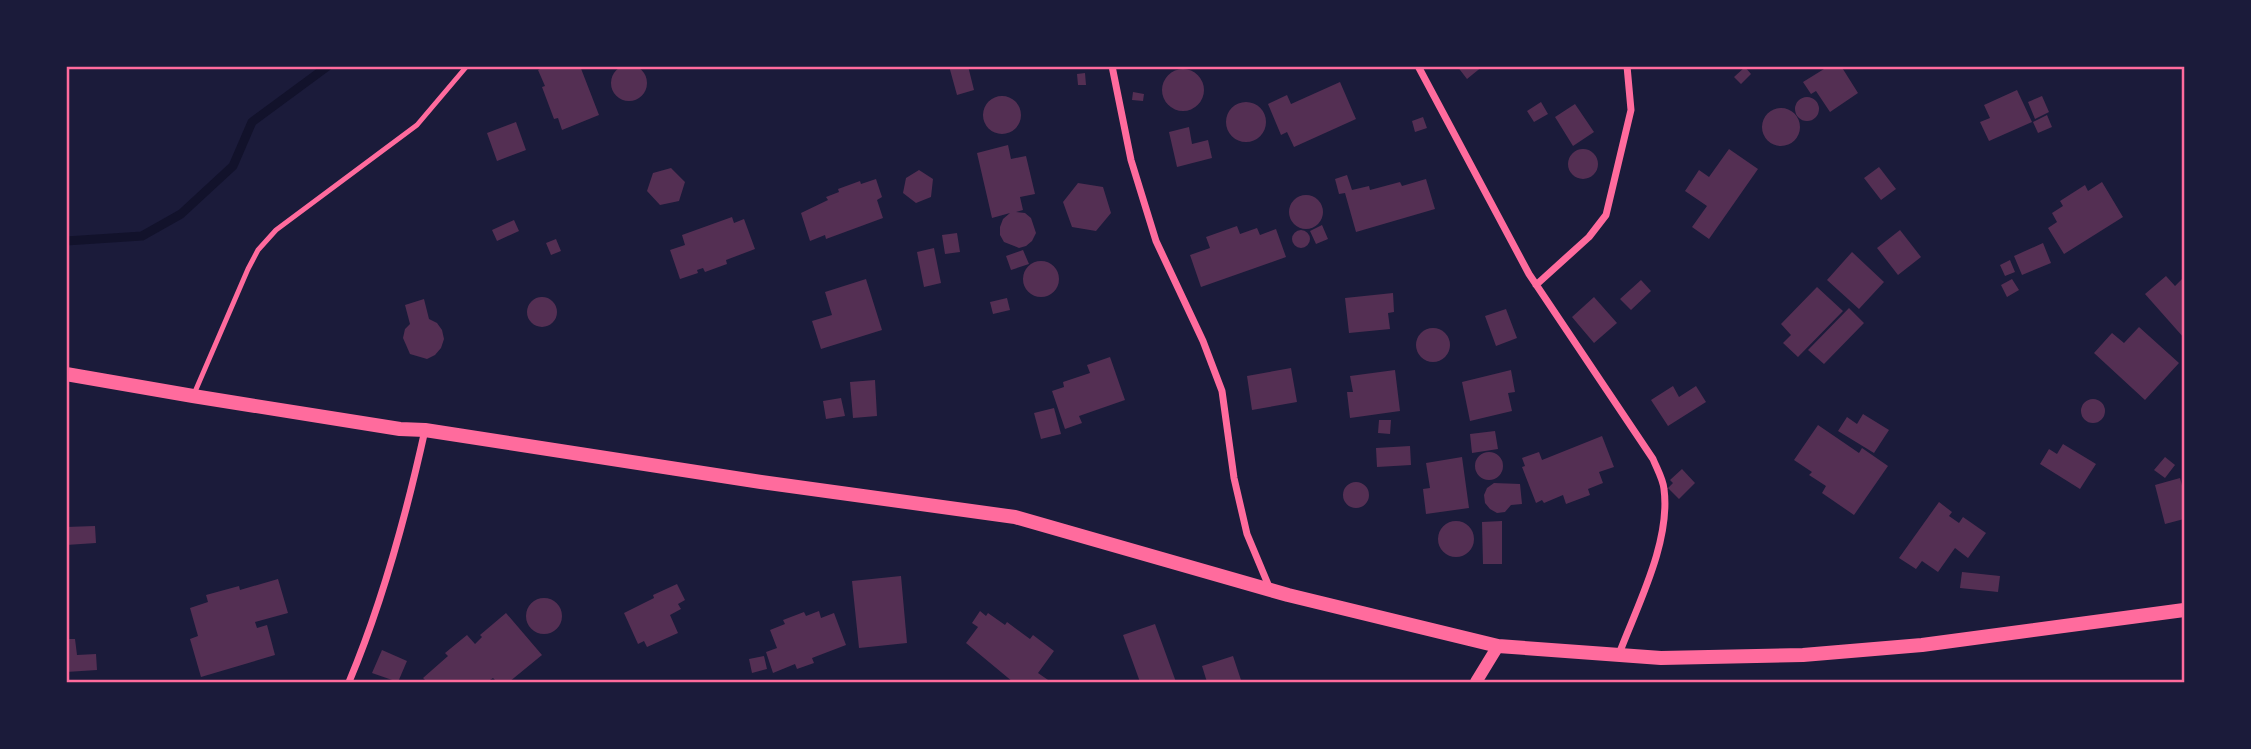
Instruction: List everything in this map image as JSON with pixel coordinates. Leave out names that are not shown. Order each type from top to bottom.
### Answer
[{"type":"main road","points":[[66,374],[400,429],[425,430],[747,480],[922,502],[1015,517],[1271,590],[1499,646],[1661,657],[1803,655],[1922,645],[2185,610]]},
{"type":"street","points":[[1112,66],[1130,160],[1156,241],[1203,341],[1222,391],[1234,478],[1247,534],[1271,590]]},
{"type":"street","points":[[1418,66],[1458,145],[1536,285],[1654,459],[1664,488],[1664,519],[1658,550],[1619,654]]},
{"type":"street","points":[[1536,285],[1589,237],[1606,215],[1631,110],[1627,66]]},
{"type":"street","points":[[349,682],[365,645],[405,519],[425,430]]},
{"type":"street","points":[[1476,682],[1499,646]]},
{"type":"lane","points":[[193,396],[258,250],[276,229],[417,125],[467,66]]},
{"type":"building","points":[[629,65],[642,70],[647,83],[642,96],[629,101],[616,96],[611,83],[616,70]]},
{"type":"building","points":[[541,66],[580,66],[599,115],[562,130],[558,118],[554,119],[542,87],[545,86],[538,70]]},
{"type":"building","points":[[949,66],[968,66],[974,90],[957,95]]},
{"type":"building","points":[[1457,66],[1483,66],[1467,79]]},
{"type":"building","points":[[1822,66],[1841,66],[1858,93],[1830,112],[1816,91],[1811,94],[1803,82],[1824,69]]},
{"type":"building","points":[[1745,67],[1751,74],[1741,84],[1734,77]]},
{"type":"building","points":[[1183,69],[1198,75],[1204,90],[1198,105],[1183,111],[1168,105],[1162,90],[1168,75]]},
{"type":"building","points":[[1085,73],[1086,85],[1078,85],[1077,74]]},
{"type":"building","points":[[1340,82],[1356,119],[1294,147],[1287,132],[1281,135],[1268,104],[1287,95],[1291,104]]},
{"type":"building","points":[[2017,90],[2032,122],[1989,141],[1980,122],[1990,118],[1984,105]]},
{"type":"building","points":[[1133,92],[1144,94],[1143,101],[1132,100]]},
{"type":"building","points":[[1002,96],[1016,101],[1021,115],[1016,129],[1002,134],[988,129],[983,115],[988,101]]},
{"type":"building","points":[[2042,96],[2049,112],[2035,119],[2028,102]]},
{"type":"building","points":[[1807,97],[1815,101],[1819,109],[1815,117],[1807,121],[1799,117],[1795,109],[1799,101]]},
{"type":"building","points":[[1246,102],[1254,103],[1260,108],[1265,114],[1265,130],[1260,136],[1254,141],[1246,142],[1238,141],[1232,136],[1227,130],[1226,122],[1227,114],[1232,108],[1238,103]]},
{"type":"building","points":[[1541,102],[1548,114],[1534,122],[1527,111]]},
{"type":"building","points":[[1575,104],[1594,132],[1573,146],[1555,117]]},
{"type":"building","points":[[1781,108],[1794,114],[1800,127],[1794,140],[1781,146],[1768,140],[1762,127],[1768,114]]},
{"type":"building","points":[[2047,115],[2052,127],[2038,133],[2033,122]]},
{"type":"building","points":[[1423,117],[1427,128],[1415,132],[1412,121]]},
{"type":"building","points":[[516,122],[526,150],[497,161],[487,133]]},
{"type":"building","points":[[1189,127],[1192,144],[1208,140],[1212,158],[1177,167],[1169,132]]},
{"type":"building","points":[[1008,145],[1011,159],[1026,156],[1035,194],[1020,197],[1023,210],[1016,212],[1025,213],[1031,218],[1036,233],[1032,241],[1019,248],[1004,242],[1000,235],[1003,219],[1010,213],[992,218],[977,153]]},
{"type":"building","points":[[1583,149],[1594,153],[1598,164],[1594,175],[1583,179],[1572,175],[1568,164],[1572,153]]},
{"type":"building","points":[[1729,149],[1758,169],[1709,239],[1692,227],[1707,206],[1685,191],[1699,170],[1709,177]]},
{"type":"building","points":[[1879,167],[1896,189],[1881,200],[1864,178]]},
{"type":"building","points":[[671,168],[685,182],[679,201],[660,205],[647,191],[653,173]]},
{"type":"building","points":[[919,170],[933,179],[931,197],[916,203],[903,193],[906,178]]},
{"type":"building","points":[[1347,175],[1352,190],[1369,186],[1370,190],[1400,182],[1402,186],[1426,179],[1435,209],[1356,232],[1345,193],[1339,194],[1335,179]]},
{"type":"building","points":[[876,179],[882,197],[877,200],[883,218],[826,239],[825,235],[810,241],[801,213],[828,200],[826,197],[839,192],[838,189],[860,181],[861,184]]},
{"type":"building","points":[[2102,182],[2123,217],[2064,254],[2048,228],[2057,222],[2052,213],[2063,206],[2060,201],[2085,185],[2088,191]]},
{"type":"building","points":[[1078,183],[1103,187],[1111,213],[1096,231],[1072,227],[1063,202]]},
{"type":"building","points":[[1306,195],[1318,200],[1323,212],[1318,224],[1306,229],[1294,224],[1289,212],[1294,200]]},
{"type":"building","points":[[732,217],[734,223],[744,219],[755,249],[726,260],[727,264],[705,272],[703,268],[697,270],[698,273],[680,279],[670,250],[685,245],[682,235]]},
{"type":"building","points":[[514,220],[519,231],[497,241],[492,230]]},
{"type":"building","points":[[1322,225],[1328,239],[1316,244],[1310,231]]},
{"type":"building","points":[[1237,226],[1240,234],[1257,228],[1260,235],[1276,229],[1286,257],[1201,287],[1190,255],[1210,248],[1206,237]]},
{"type":"building","points":[[1297,230],[1305,230],[1310,239],[1308,246],[1297,248],[1292,243],[1292,235]]},
{"type":"building","points":[[1900,230],[1921,257],[1898,275],[1877,248]]},
{"type":"building","points":[[957,233],[960,252],[945,254],[942,235]]},
{"type":"building","points":[[556,239],[561,251],[551,255],[546,243]]},
{"type":"building","points":[[2043,243],[2051,263],[2022,275],[2014,256]]},
{"type":"building","points":[[934,248],[941,283],[924,287],[917,252]]},
{"type":"building","points":[[1023,250],[1029,264],[1011,270],[1006,256]]},
{"type":"building","points":[[1852,252],[1884,282],[1859,309],[1827,280]]},
{"type":"building","points":[[2010,260],[2015,272],[2005,276],[2000,265]]},
{"type":"building","points":[[1041,261],[1054,266],[1059,279],[1054,292],[1041,297],[1028,292],[1023,279],[1028,266]]},
{"type":"building","points":[[2166,276],[2175,286],[2184,277],[2184,338],[2145,294]]},
{"type":"building","points":[[866,279],[882,330],[821,349],[812,321],[832,315],[825,292]]},
{"type":"building","points":[[2012,279],[2019,290],[2007,297],[2001,285]]},
{"type":"building","points":[[1641,280],[1651,291],[1631,310],[1620,299]]},
{"type":"building","points":[[1817,287],[1843,311],[1798,357],[1783,343],[1791,335],[1781,324]]},
{"type":"building","points":[[1393,293],[1394,312],[1388,313],[1390,329],[1349,333],[1345,298]]},
{"type":"building","points":[[542,297],[548,298],[556,306],[556,318],[548,326],[542,327],[536,326],[528,318],[527,312],[528,306],[536,298]]},
{"type":"building","points":[[1594,297],[1617,323],[1594,343],[1572,317]]},
{"type":"building","points":[[1007,298],[1010,310],[993,314],[990,302]]},
{"type":"building","points":[[424,299],[429,319],[437,323],[444,339],[441,348],[427,359],[410,354],[403,338],[405,329],[410,324],[405,305]]},
{"type":"building","points":[[1849,308],[1864,323],[1824,364],[1808,350]]},
{"type":"building","points":[[1506,309],[1517,338],[1496,346],[1485,316]]},
{"type":"building","points":[[2139,327],[2179,363],[2145,400],[2094,353],[2112,333],[2124,343]]},
{"type":"building","points":[[1433,328],[1445,333],[1450,345],[1445,357],[1433,362],[1421,357],[1416,345],[1421,333]]},
{"type":"building","points":[[1110,357],[1125,400],[1079,416],[1082,423],[1065,429],[1052,391],[1064,387],[1063,382],[1090,373],[1087,365]]},
{"type":"building","points":[[1291,368],[1297,402],[1252,410],[1247,376]]},
{"type":"building","points":[[1395,370],[1400,411],[1350,418],[1347,392],[1353,392],[1350,376]]},
{"type":"building","points":[[1511,370],[1515,392],[1508,393],[1512,411],[1470,421],[1462,382]]},
{"type":"building","points":[[875,380],[877,416],[853,418],[850,382]]},
{"type":"building","points":[[1673,386],[1679,397],[1696,386],[1706,402],[1668,426],[1651,400]]},
{"type":"building","points":[[841,398],[845,416],[826,419],[823,401]]},
{"type":"building","points":[[2093,399],[2104,406],[2105,411],[2098,422],[2093,423],[2082,416],[2081,411],[2088,400]]},
{"type":"building","points":[[1054,408],[1061,434],[1041,439],[1034,413]]},
{"type":"building","points":[[1863,414],[1889,430],[1874,453],[1838,431],[1847,417],[1857,424]]},
{"type":"building","points":[[1379,420],[1391,420],[1390,434],[1378,433]]},
{"type":"building","points":[[1818,425],[1859,453],[1862,448],[1888,466],[1854,515],[1822,493],[1826,486],[1809,475],[1812,472],[1794,460]]},
{"type":"building","points":[[1495,431],[1498,449],[1472,453],[1470,434]]},
{"type":"building","points":[[1602,436],[1614,467],[1599,472],[1603,483],[1588,489],[1590,495],[1566,504],[1563,495],[1544,503],[1542,500],[1536,503],[1522,467],[1525,466],[1522,458],[1539,452],[1542,460]]},
{"type":"building","points":[[2063,444],[2096,464],[2080,489],[2040,464],[2049,449],[2057,454]]},
{"type":"building","points":[[1410,446],[1411,465],[1377,467],[1376,448]]},
{"type":"building","points":[[1489,452],[1499,456],[1503,466],[1499,476],[1489,480],[1479,476],[1475,466],[1479,456]]},
{"type":"building","points":[[1462,457],[1469,508],[1426,514],[1423,489],[1430,488],[1426,463]]},
{"type":"building","points":[[2165,457],[2175,465],[2165,478],[2154,470]]},
{"type":"building","points":[[1682,469],[1695,483],[1679,499],[1668,488],[1673,483],[1670,480]]},
{"type":"building","points":[[2180,478],[2184,493],[2184,519],[2165,524],[2155,485]]},
{"type":"building","points":[[1356,482],[1365,486],[1369,495],[1365,504],[1356,508],[1347,504],[1343,495],[1347,486]]},
{"type":"building","points":[[1494,483],[1520,484],[1522,504],[1511,505],[1505,512],[1497,513],[1490,509],[1485,503],[1484,495],[1487,488]]},
{"type":"building","points":[[1939,502],[1952,512],[1949,516],[1959,523],[1963,517],[1986,533],[1968,558],[1955,548],[1938,572],[1922,561],[1916,569],[1899,558]]},
{"type":"building","points":[[1456,521],[1469,526],[1474,539],[1469,552],[1456,557],[1443,552],[1438,539],[1443,526]]},
{"type":"building","points":[[1502,521],[1502,564],[1483,564],[1482,522]]},
{"type":"building","points":[[95,526],[96,543],[66,545],[66,527]]},
{"type":"building","points":[[1962,572],[2000,576],[1998,592],[1960,588]]},
{"type":"building","points":[[901,576],[907,643],[859,648],[852,581]]},
{"type":"building","points":[[278,579],[288,613],[255,622],[257,628],[267,625],[275,655],[201,677],[190,639],[198,636],[190,608],[208,602],[206,595],[239,586],[240,590]]},
{"type":"building","points":[[677,584],[685,600],[678,604],[681,609],[670,615],[678,633],[647,647],[644,641],[638,644],[624,613]]},
{"type":"building","points":[[544,598],[557,603],[562,616],[557,629],[544,634],[531,629],[526,616],[531,603]]},
{"type":"building","points":[[819,611],[821,618],[834,613],[846,645],[812,658],[814,663],[797,669],[795,664],[773,673],[766,652],[777,648],[770,630],[785,624],[783,620],[804,612],[806,616]]},
{"type":"building","points":[[980,611],[986,616],[988,613],[1005,625],[1007,622],[1030,639],[1033,635],[1054,651],[1038,673],[1051,682],[1013,682],[966,643],[978,627],[972,623]]},
{"type":"building","points":[[506,613],[542,655],[509,682],[497,682],[493,678],[487,682],[421,682],[448,656],[445,653],[467,635],[475,644],[482,637],[480,635]]},
{"type":"building","points":[[1155,624],[1176,682],[1140,682],[1123,635]]},
{"type":"building","points":[[66,639],[75,639],[77,655],[96,654],[97,670],[66,672]]},
{"type":"building","points":[[382,650],[407,661],[398,682],[372,673]]},
{"type":"building","points":[[764,656],[767,669],[752,673],[749,659]]},
{"type":"building","points":[[1233,656],[1241,680],[1207,682],[1202,666]]},
{"type":"waterway","points":[[66,241],[142,236],[181,214],[233,166],[252,122],[328,66]]}]
